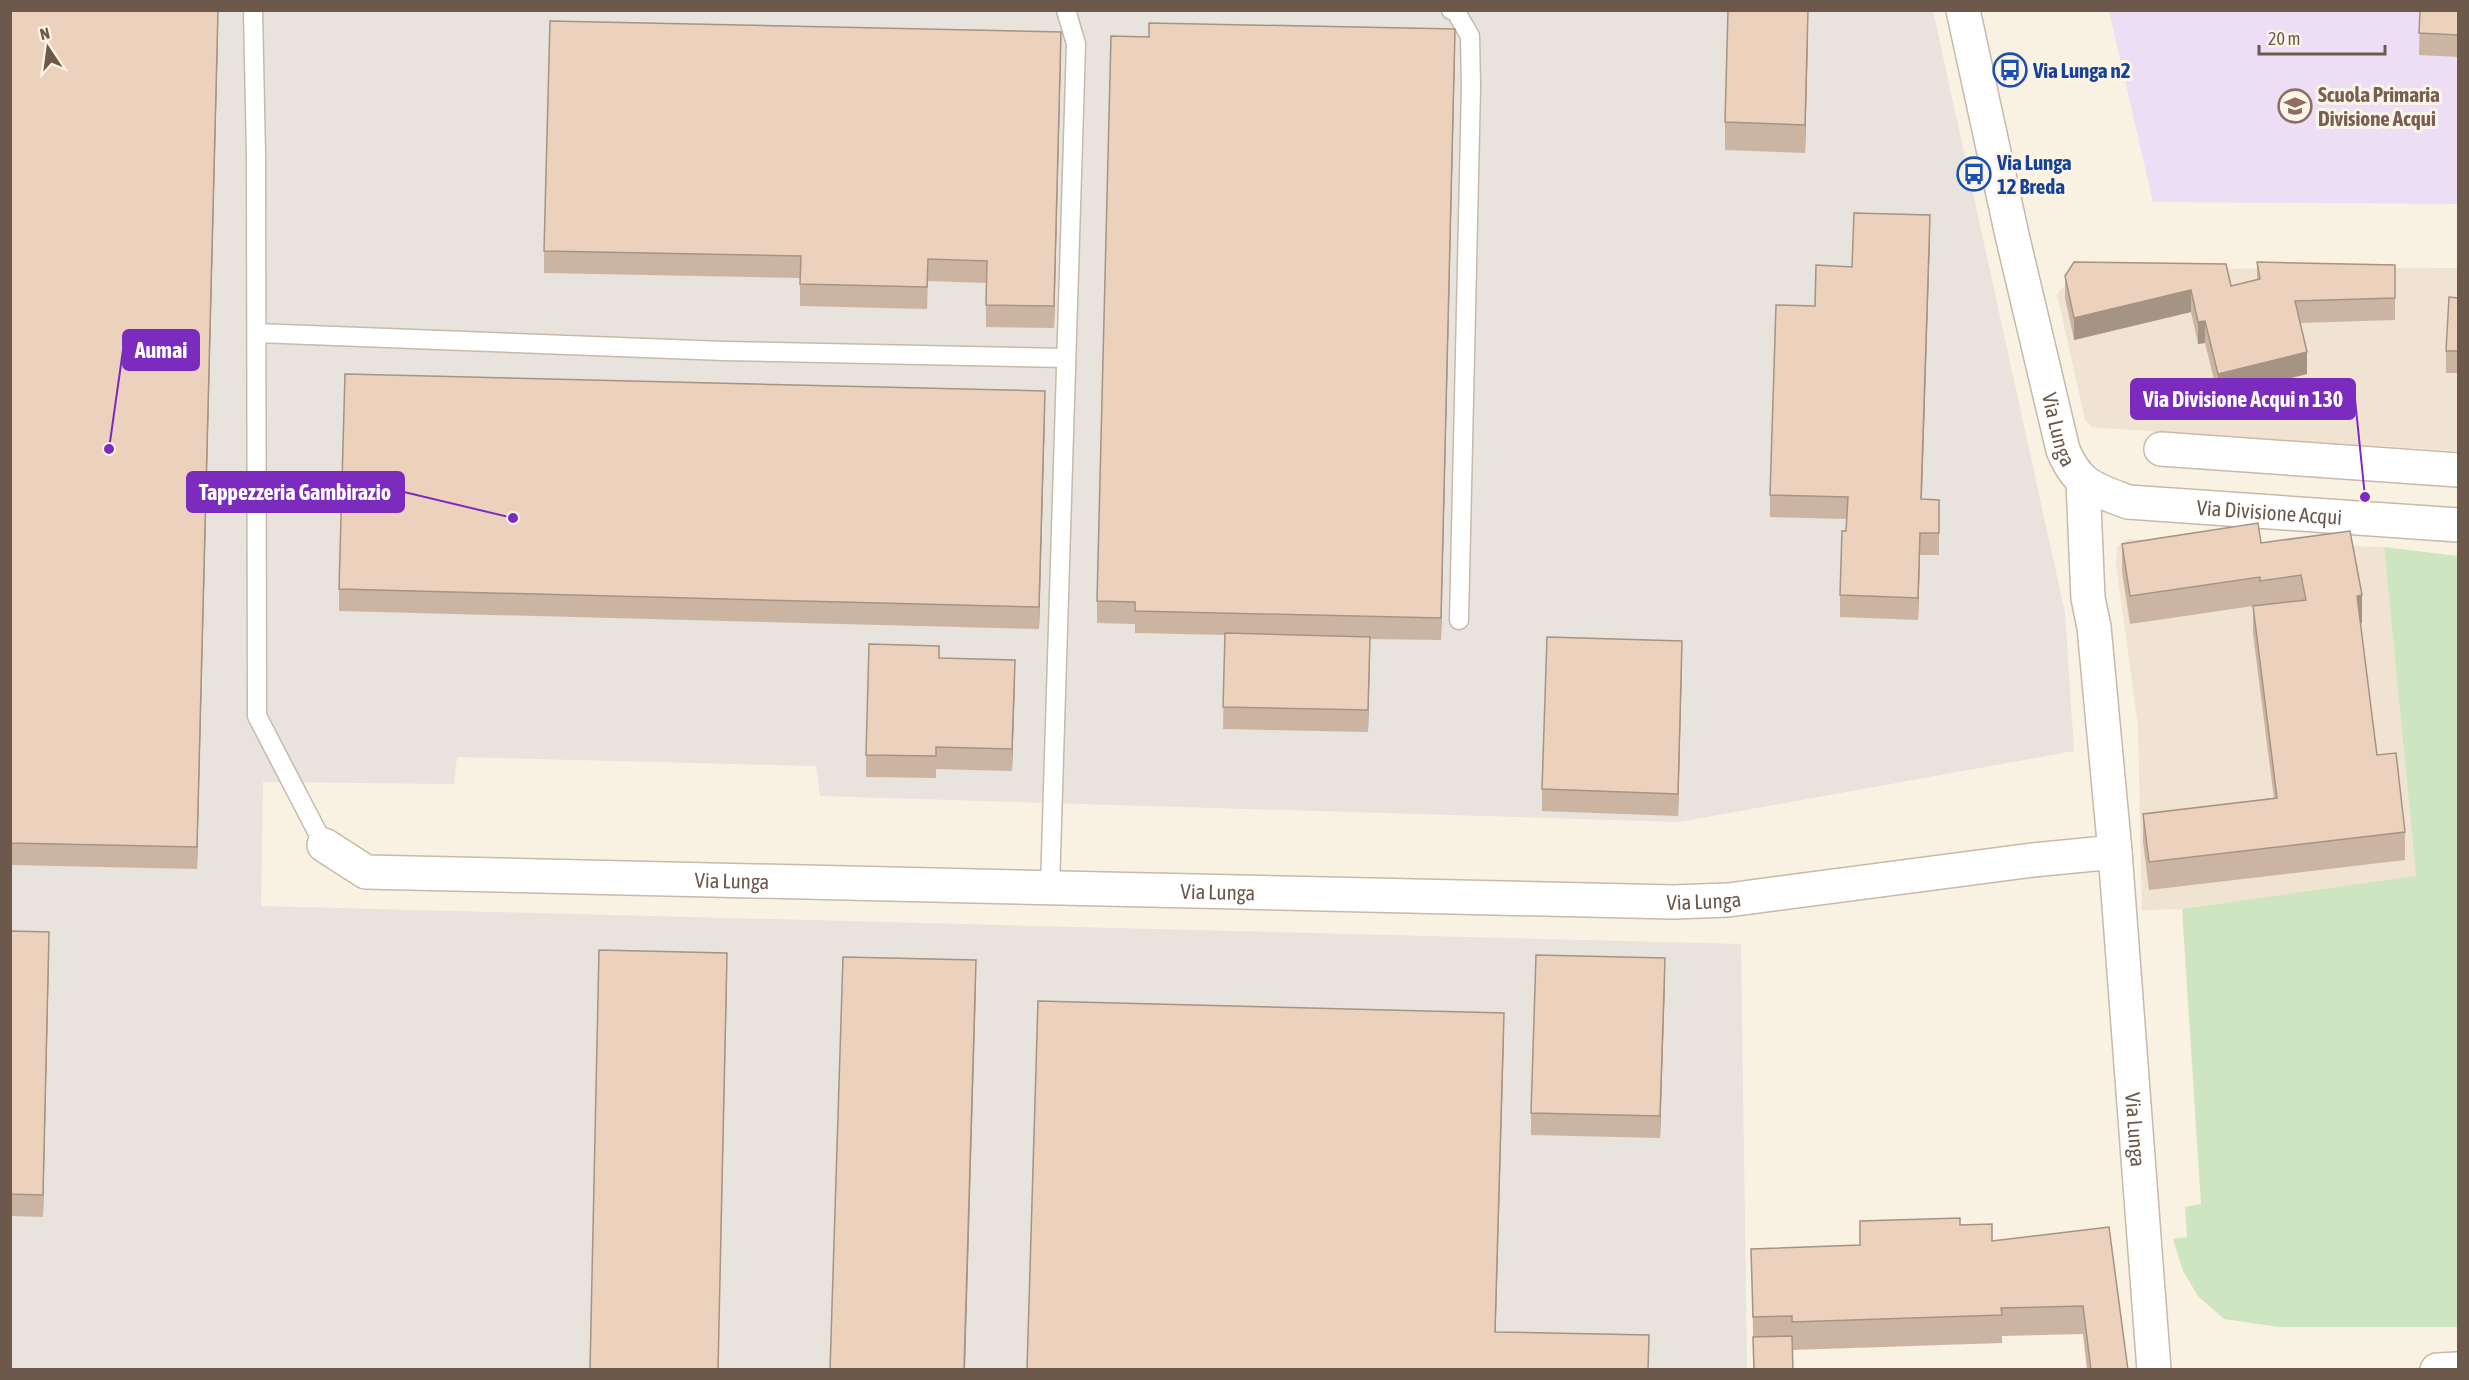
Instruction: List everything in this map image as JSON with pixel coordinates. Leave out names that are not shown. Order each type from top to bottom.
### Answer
[{"type":"street","name":"Via Lunga","points":[[1963,10],[2012,235],[2063,450],[2070,468],[2083,482],[2088,598],[2094,627],[2115,852],[2154,1370]]},
{"type":"street","points":[[2161,449],[2458,470]]},
{"type":"street","name":"Via Divisione Acqui","points":[[2083,482],[2128,502],[2458,525]]},
{"type":"street","name":"Via Lunga","points":[[324,845],[366,872],[1673,902],[1728,900],[2032,860],[2115,852]]},
{"type":"street","points":[[2437,1370],[2458,1369]]},
{"type":"lane","points":[[253,10],[256,68],[257,716],[324,845]]},
{"type":"lane","points":[[1050,887],[1076,44],[1066,10]]},
{"type":"lane","points":[[1450,10],[1456,12],[1470,36],[1471,87],[1459,620]]},
{"type":"lane","points":[[257,333],[724,351],[1066,358]]},
{"type":"shaded area","points":[[10,11],[1933,11],[2065,613],[2074,751],[1679,822],[820,796],[816,766],[457,757],[454,784],[263,782],[261,906],[1741,944],[1747,1369],[11,1369]]},
{"type":"shaded area","name":"Scuola Primaria Divisione Acqui","points":[[2109,11],[2458,11],[2458,204],[2153,202]]},
{"type":"shaded area","points":[[2458,268],[2458,451],[2102,428],[2092,427],[2085,420],[2057,294],[2081,269]]},
{"type":"shaded area","points":[[2128,539],[2384,547],[2416,877],[2182,909],[2142,910],[2138,726],[2116,564],[2117,547]]},
{"type":"green space","points":[[2384,547],[2458,556],[2458,1327],[2279,1327],[2224,1319],[2198,1296],[2183,1271],[2173,1239],[2187,1237],[2185,1207],[2201,1204],[2182,909],[2416,876]]},
{"type":"building","points":[[10,10],[218,11],[197,847],[10,843]]},
{"type":"building","points":[[1728,10],[1808,10],[1805,125],[1725,122]]},
{"type":"building","points":[[2420,10],[2458,10],[2458,35],[2419,33]]},
{"type":"building","points":[[550,21],[1061,32],[1054,306],[986,305],[987,261],[928,259],[927,287],[800,284],[801,256],[544,251]]},
{"type":"building","points":[[1149,23],[1455,29],[1441,618],[1135,611],[1135,602],[1097,601],[1111,36],[1149,37]]},
{"type":"building","points":[[1854,213],[1930,215],[1921,499],[1939,500],[1939,533],[1920,533],[1918,598],[1840,595],[1842,531],[1846,531],[1848,497],[1770,495],[1776,305],[1815,306],[1816,265],[1852,267]]},
{"type":"building","points":[[2074,262],[2226,264],[2231,286],[2260,279],[2257,262],[2395,265],[2395,298],[2295,301],[2307,352],[2218,374],[2205,321],[2198,322],[2191,290],[2074,318],[2065,276]]},
{"type":"building","points":[[2449,297],[2458,298],[2458,351],[2446,351]]},
{"type":"building","points":[[345,374],[1045,391],[1039,607],[339,589]]},
{"type":"building","points":[[2258,523],[2261,543],[2350,531],[2362,595],[2357,596],[2377,755],[2396,753],[2405,832],[2149,862],[2143,814],[2277,798],[2253,606],[2306,600],[2301,575],[2260,581],[2260,577],[2130,596],[2122,544]]},
{"type":"building","points":[[1225,633],[1370,637],[1368,710],[1223,707]]},
{"type":"building","points":[[1547,637],[1682,641],[1678,794],[1542,789]]},
{"type":"building","points":[[869,644],[939,646],[939,658],[1015,660],[1012,749],[936,747],[936,756],[866,755]]},
{"type":"building","points":[[10,931],[49,932],[43,1195],[10,1194]]},
{"type":"building","points":[[599,950],[727,953],[718,1370],[590,1370]]},
{"type":"building","points":[[1536,955],[1665,958],[1660,1116],[1531,1113]]},
{"type":"building","points":[[843,957],[976,960],[964,1370],[830,1370]]},
{"type":"building","points":[[1038,1001],[1504,1013],[1495,1332],[1649,1335],[1648,1370],[1027,1370]]},
{"type":"building","points":[[1960,1218],[1960,1225],[1992,1224],[1992,1241],[2109,1227],[2128,1370],[2091,1370],[2083,1306],[2001,1308],[2002,1315],[1792,1322],[1792,1316],[1753,1317],[1751,1249],[1860,1245],[1860,1221]]},
{"type":"building","points":[[1792,1336],[1793,1370],[1754,1370],[1753,1337]]},
{"type":"place","name":"Via Lunga n2","points":[[2010,70]]},
{"type":"place","name":"Scuola Primaria Divisione Acqui","points":[[2295,106]]},
{"type":"place","name":"Via Lunga 12 Breda","points":[[1974,174]]},
{"type":"place","name":"Aumai","points":[[109,449]]},
{"type":"place","name":"Via Divisione Acqui n 130","points":[[2365,497]]},
{"type":"place","name":"Tappezzeria Gambirazio","points":[[513,518]]}]
